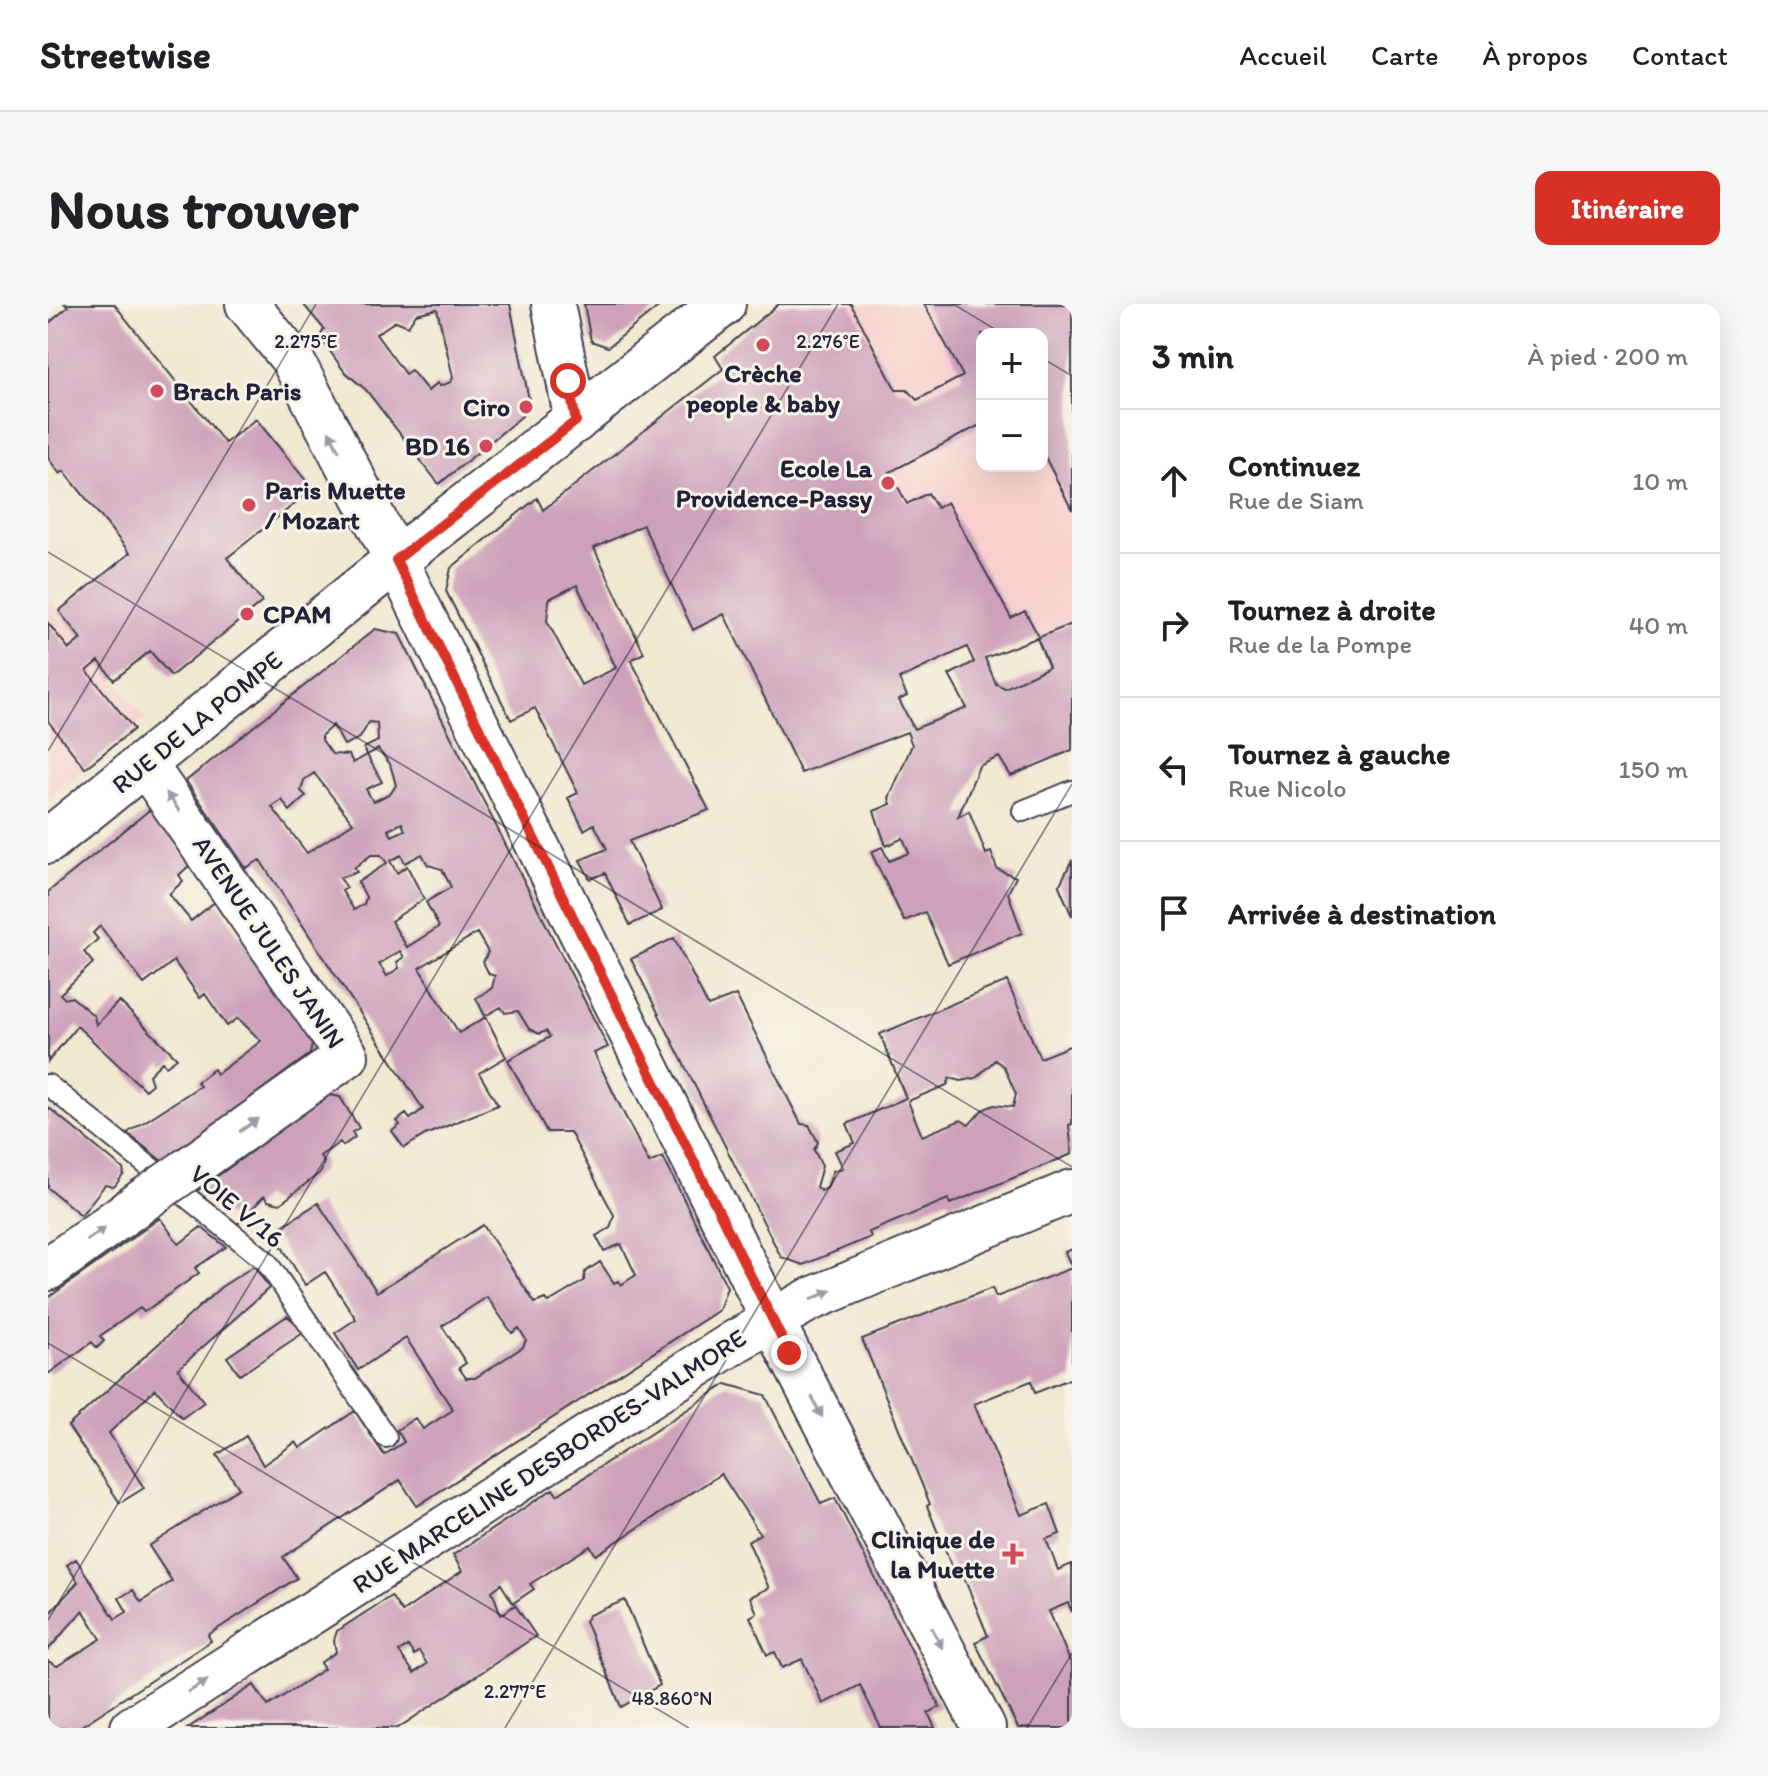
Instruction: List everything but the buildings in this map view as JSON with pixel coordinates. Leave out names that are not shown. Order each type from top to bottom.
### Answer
[{"type":"street","points":[[247,304],[292,359],[396,560],[773,1320],[984,1728]]},
{"type":"street","points":[[553,304],[576,421]]},
{"type":"street","name":"RUE DE LA POMPE","points":[[48,841],[396,560],[723,304]]},
{"type":"street","name":"AVENUE JULES JANIN","points":[[48,1269],[347,1056],[145,764]]},
{"type":"street","name":"RUE MARCELINE DESBORDES-VALMORE","points":[[132,1728],[773,1320],[809,1300],[1072,1191]]},
{"type":"lane","points":[[1023,811],[1072,791]]},
{"type":"lane","name":"VOIE V/16","points":[[48,1085],[266,1261],[386,1437]]},
{"type":"shaded area","points":[[784,304],[999,304],[985,328],[976,328],[976,472],[1048,472],[1048,389],[1072,377],[1072,624],[974,662]]},
{"type":"shaded area","points":[[48,598],[146,719],[48,798]]},
{"type":"place","name":"Crèche people & baby","points":[[763,345]]},
{"type":"place","name":"Brach Paris","points":[[157,391]]},
{"type":"place","name":"Ciro","points":[[526,407]]},
{"type":"place","name":"BD 16","points":[[486,446]]},
{"type":"place","name":"Ecole La Providence-Passy","points":[[888,483]]},
{"type":"place","name":"Paris Muette / Mozart","points":[[249,505]]},
{"type":"place","name":"CPAM","points":[[247,614]]},
{"type":"place","name":"Clinique de la Muette","points":[[1013,1554]]},
{"type":"route","points":[[568,381],[576,421],[396,560],[789,1353]]}]
